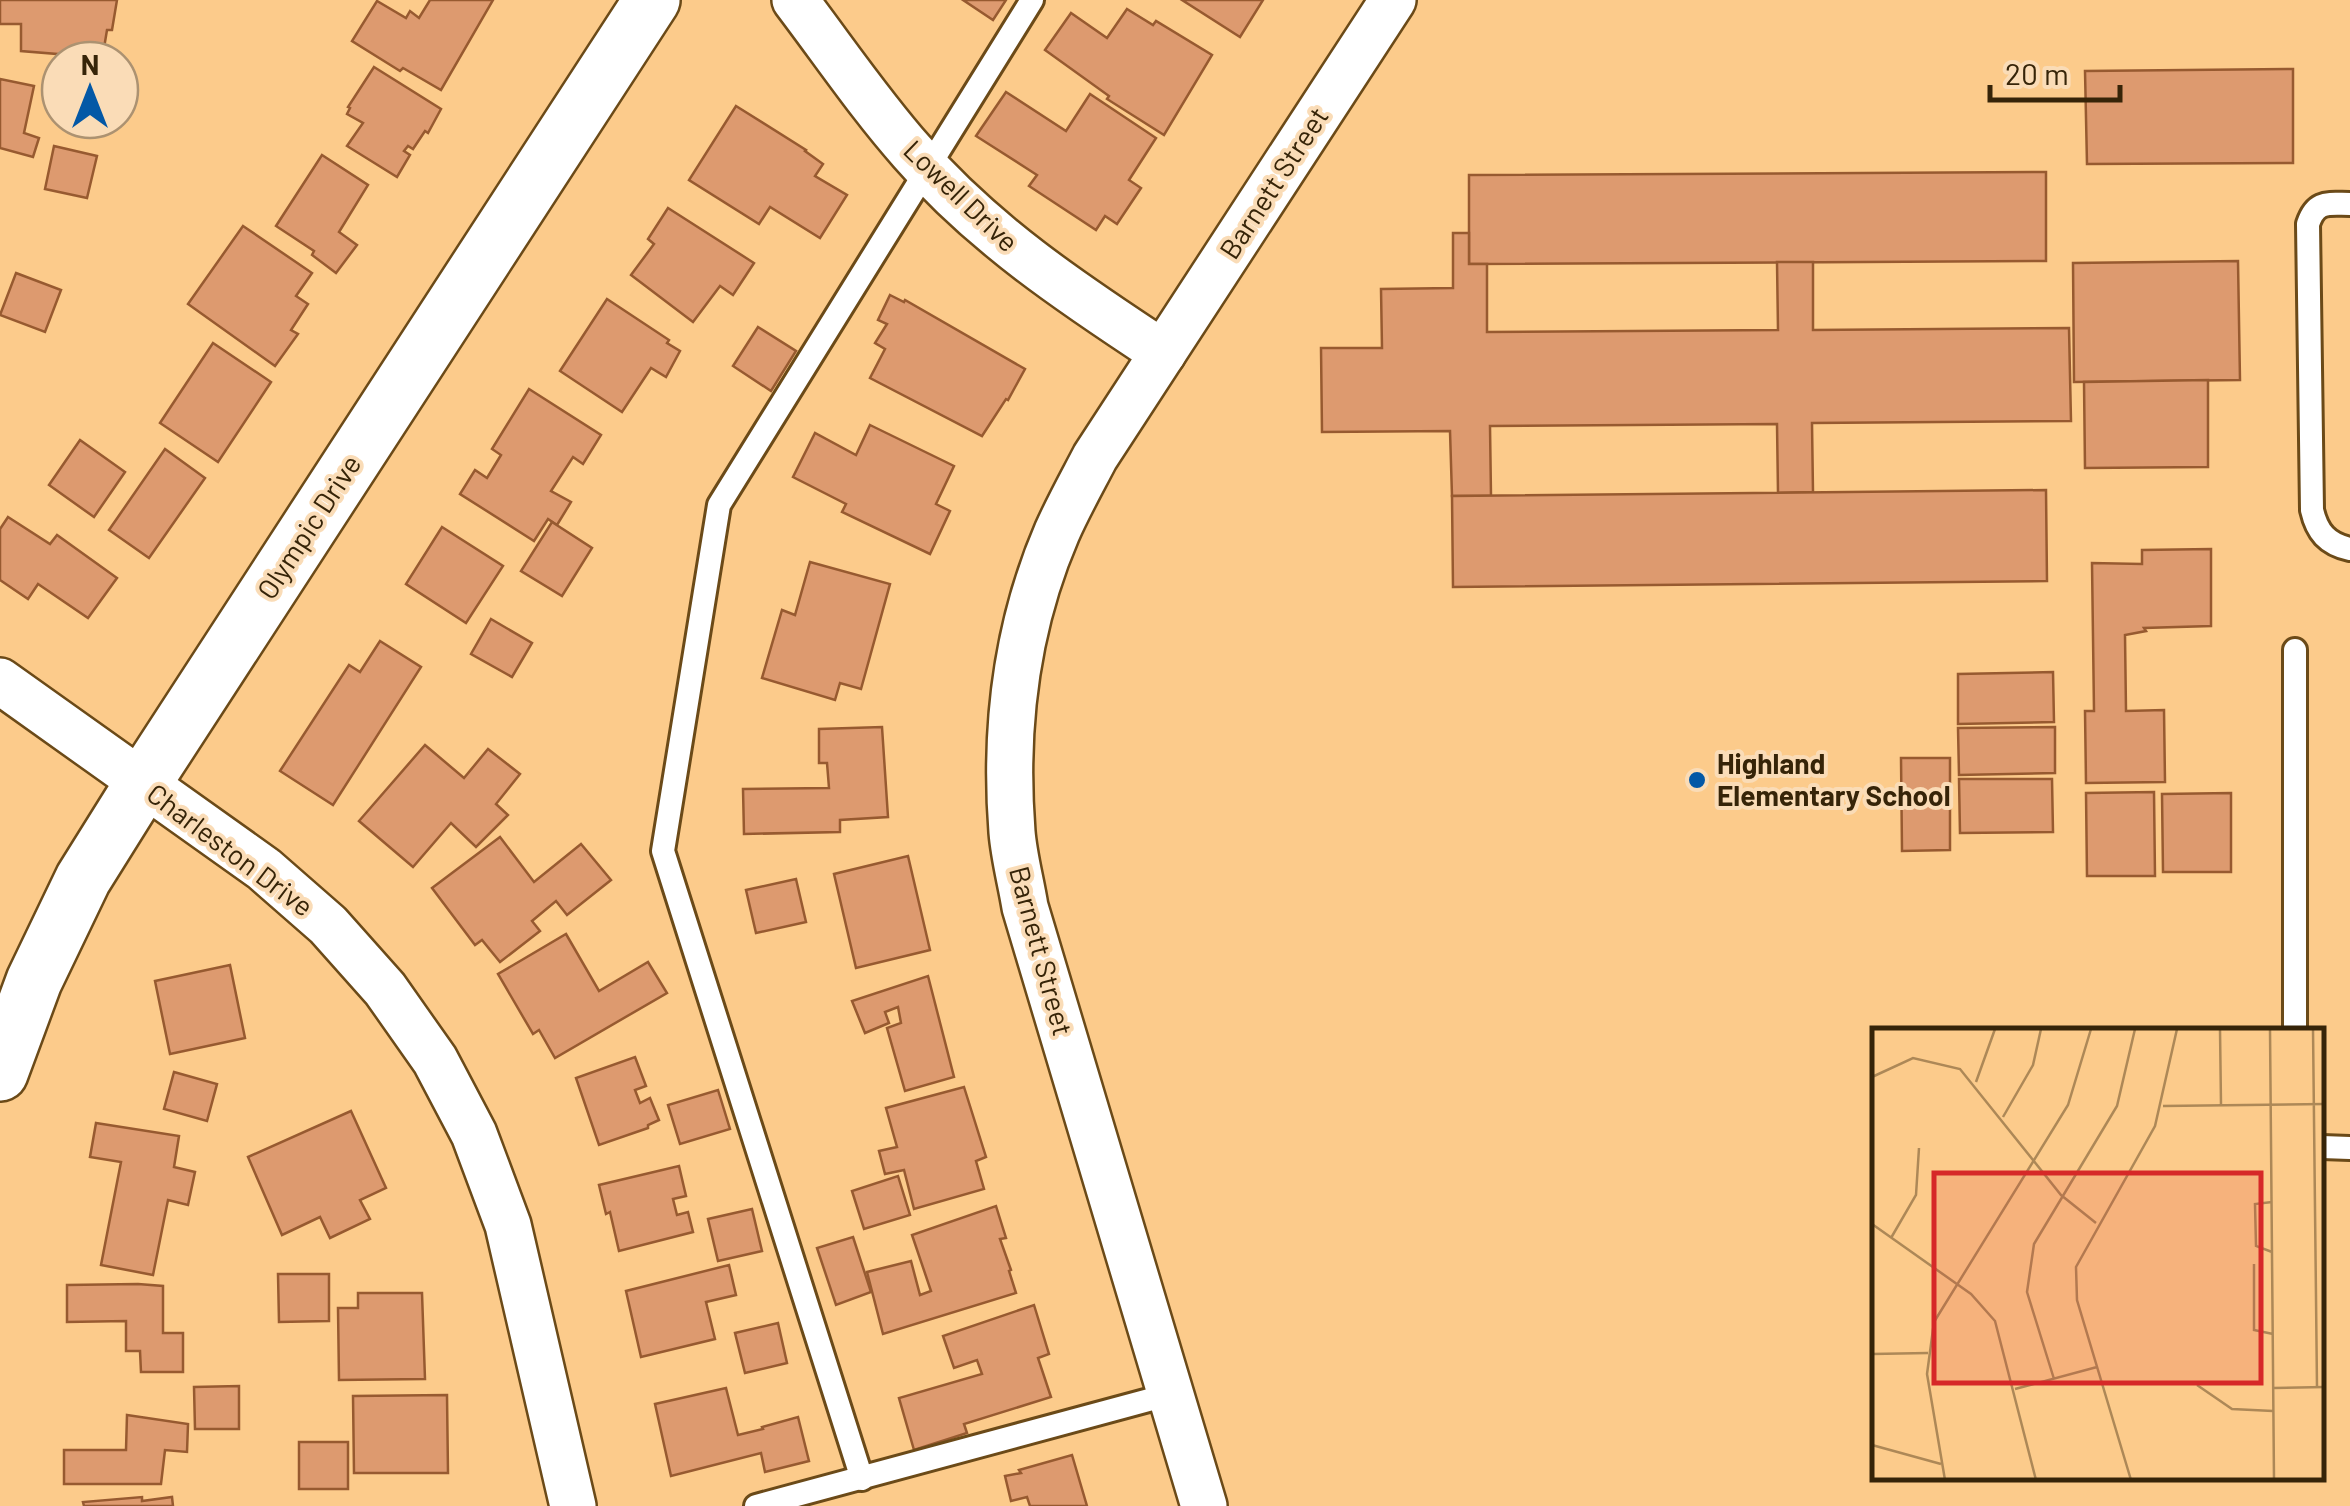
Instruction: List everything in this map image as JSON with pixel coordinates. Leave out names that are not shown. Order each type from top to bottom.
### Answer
[{"type":"street","name":"Olympic Drive","points":[[0,1072],[34,981],[83,879],[652,0]]},
{"type":"street","name":"Lowell Drive","points":[[796,0],[912,153],[985,226],[1066,290],[1163,354]]},
{"type":"street","name":"Barnett Street","points":[[1204,1506],[1025,907],[1012,836],[1008,752],[1020,652],[1032,599],[1057,531],[1095,458],[1394,0]]},
{"type":"street","name":"Charleston Drive","points":[[0,682],[264,870],[328,925],[385,988],[434,1060],[474,1134],[508,1225],[573,1506]]},
{"type":"lane","points":[[862,1479],[663,851],[719,505],[1032,0]]},
{"type":"lane","points":[[2350,204],[2323,204],[2308,224],[2312,510],[2321,534],[2350,549]]},
{"type":"lane","points":[[2294,650],[2294,1028]]},
{"type":"lane","points":[[2325,1146],[2350,1148]]},
{"type":"lane","points":[[756,1506],[1170,1394]]},
{"type":"building","points":[[0,0],[117,0],[112,30],[107,30],[105,40],[40,40],[40,53],[21,51],[21,24],[0,24]]},
{"type":"building","points":[[430,0],[493,0],[441,90],[403,68],[400,71],[352,41],[377,1],[406,18],[410,11],[419,18]]},
{"type":"building","points":[[963,0],[1006,0],[993,20]]},
{"type":"building","points":[[1182,0],[1263,0],[1240,37]]},
{"type":"building","points":[[1127,9],[1153,25],[1156,21],[1212,55],[1164,135],[1107,99],[1109,96],[1045,50],[1071,13],[1107,38]]},
{"type":"building","points":[[374,67],[441,109],[428,133],[425,131],[413,149],[408,146],[404,151],[410,155],[397,177],[347,146],[363,123],[347,114],[348,107]]},
{"type":"building","points":[[2293,69],[2293,163],[2087,164],[2085,71]]},
{"type":"building","points":[[0,79],[34,86],[24,133],[39,138],[33,157],[0,148]]},
{"type":"building","points":[[1006,92],[1066,131],[1090,94],[1156,138],[1129,180],[1141,188],[1117,224],[1105,216],[1096,230],[1029,186],[1037,175],[976,136]]},
{"type":"building","points":[[736,106],[806,150],[823,164],[815,176],[847,195],[820,238],[770,207],[759,224],[689,180]]},
{"type":"building","points":[[54,146],[97,156],[87,198],[45,189]]},
{"type":"building","points":[[322,155],[368,185],[339,232],[357,245],[336,273],[312,255],[314,251],[276,226]]},
{"type":"building","points":[[2046,172],[2046,261],[1469,264],[1469,175]]},
{"type":"building","points":[[668,208],[754,263],[733,295],[720,286],[693,322],[631,275],[654,244],[648,239]]},
{"type":"building","points":[[243,226],[312,273],[296,296],[308,304],[291,330],[298,334],[275,366],[188,304]]},
{"type":"building","points":[[1453,233],[1469,233],[1469,264],[1487,264],[1487,332],[1778,330],[1777,262],[1813,262],[1813,330],[2069,328],[2071,421],[1812,423],[1813,492],[1778,493],[1777,424],[1490,426],[1491,496],[1452,496],[1450,431],[1322,432],[1321,348],[1382,348],[1381,289],[1453,288]]},
{"type":"building","points":[[2238,261],[2240,380],[2074,382],[2073,263]]},
{"type":"building","points":[[16,273],[61,290],[45,332],[0,315]]},
{"type":"building","points":[[890,295],[1025,369],[982,436],[870,378],[885,349],[875,343],[887,324],[878,320]]},
{"type":"building","points":[[607,299],[680,351],[666,377],[651,368],[622,412],[560,371]]},
{"type":"building","points":[[758,327],[796,351],[771,391],[733,366]]},
{"type":"building","points":[[213,343],[271,382],[218,462],[160,423]]},
{"type":"building","points":[[2208,380],[2208,467],[2085,468],[2084,382]]},
{"type":"building","points":[[529,389],[601,435],[583,464],[573,457],[551,491],[571,502],[557,525],[548,519],[534,541],[460,494],[475,470],[487,478],[501,455],[492,449]]},
{"type":"building","points":[[870,425],[954,466],[936,504],[950,511],[930,554],[842,512],[846,504],[793,477],[815,433],[856,455]]},
{"type":"building","points":[[80,440],[125,472],[94,517],[49,485]]},
{"type":"building","points":[[165,449],[205,478],[149,558],[109,530]]},
{"type":"building","points":[[2046,490],[2047,581],[1453,587],[1452,496]]},
{"type":"building","points":[[8,517],[50,544],[57,535],[117,578],[88,618],[38,584],[28,599],[0,580],[0,529]]},
{"type":"building","points":[[552,522],[592,548],[562,596],[521,571]]},
{"type":"building","points":[[442,527],[503,566],[466,623],[406,584]]},
{"type":"building","points":[[2211,549],[2211,626],[2144,628],[2146,631],[2125,635],[2126,711],[2164,710],[2165,782],[2086,783],[2085,711],[2094,711],[2092,563],[2142,564],[2142,550]]},
{"type":"building","points":[[810,562],[890,584],[861,689],[840,683],[835,700],[762,678],[782,610],[795,615]]},
{"type":"building","points":[[491,619],[532,643],[512,677],[471,654]]},
{"type":"building","points":[[380,641],[421,667],[333,805],[280,771],[349,665],[360,672]]},
{"type":"building","points":[[2053,672],[2054,722],[1958,724],[1958,674]]},
{"type":"building","points":[[882,727],[888,817],[840,820],[840,832],[744,834],[743,789],[829,788],[827,763],[819,763],[819,729]]},
{"type":"building","points":[[2055,727],[2055,773],[1959,775],[1958,728]]},
{"type":"building","points":[[425,745],[464,778],[488,749],[520,774],[496,804],[508,815],[476,847],[451,823],[413,867],[359,821]]},
{"type":"building","points":[[1901,758],[1950,758],[1950,850],[1902,851]]},
{"type":"building","points":[[1959,779],[2052,779],[2053,832],[1960,833]]},
{"type":"building","points":[[2154,792],[2155,876],[2087,876],[2086,793]]},
{"type":"building","points":[[2231,793],[2231,872],[2163,872],[2162,794]]},
{"type":"building","points":[[500,837],[534,882],[581,844],[611,880],[567,915],[556,901],[532,921],[540,931],[500,962],[482,940],[475,945],[432,888]]},
{"type":"building","points":[[908,856],[930,950],[856,968],[834,874]]},
{"type":"building","points":[[796,879],[806,922],[756,933],[746,890]]},
{"type":"building","points":[[566,934],[599,991],[648,962],[667,993],[555,1058],[539,1030],[533,1034],[498,974]]},
{"type":"building","points":[[230,965],[245,1038],[170,1054],[155,981]]},
{"type":"building","points":[[928,976],[954,1077],[905,1091],[887,1028],[901,1023],[898,1007],[885,1012],[889,1023],[865,1033],[852,1001]]},
{"type":"building","points":[[635,1057],[646,1086],[635,1090],[640,1103],[650,1098],[659,1120],[648,1128],[599,1145],[576,1078]]},
{"type":"building","points":[[174,1072],[217,1084],[207,1121],[164,1109]]},
{"type":"building","points":[[964,1087],[986,1157],[976,1161],[984,1189],[914,1209],[904,1170],[885,1174],[879,1151],[897,1147],[886,1108]]},
{"type":"building","points":[[718,1090],[730,1129],[680,1144],[668,1105]]},
{"type":"building","points":[[351,1111],[386,1188],[360,1200],[370,1219],[330,1238],[320,1217],[282,1235],[248,1157]]},
{"type":"building","points":[[96,1123],[179,1136],[174,1167],[195,1172],[188,1205],[168,1200],[153,1275],[101,1265],[121,1162],[90,1157]]},
{"type":"building","points":[[679,1166],[686,1196],[673,1199],[677,1215],[688,1212],[693,1232],[619,1251],[599,1185]]},
{"type":"building","points":[[898,1176],[910,1215],[864,1229],[852,1191]]},
{"type":"building","points":[[996,1206],[1006,1238],[1000,1239],[1016,1293],[883,1334],[867,1272],[911,1261],[920,1295],[931,1291],[912,1235]]},
{"type":"building","points":[[752,1209],[762,1251],[718,1261],[708,1219]]},
{"type":"building","points":[[853,1237],[871,1292],[836,1305],[817,1248]]},
{"type":"building","points":[[729,1265],[736,1295],[706,1302],[715,1339],[641,1357],[626,1291]]},
{"type":"building","points":[[278,1274],[329,1274],[329,1321],[279,1322]]},
{"type":"building","points":[[67,1285],[163,1286],[163,1333],[183,1333],[183,1372],[141,1372],[140,1351],[126,1351],[126,1321],[67,1322]]},
{"type":"building","points":[[358,1293],[422,1293],[425,1379],[339,1380],[338,1308],[358,1308]]},
{"type":"building","points":[[1034,1305],[1049,1354],[1038,1358],[1051,1397],[964,1424],[967,1433],[914,1450],[899,1398],[982,1374],[977,1360],[954,1368],[943,1336]]},
{"type":"building","points":[[778,1323],[787,1363],[745,1373],[735,1333]]},
{"type":"building","points":[[239,1386],[239,1429],[195,1429],[194,1387]]},
{"type":"building","points":[[726,1388],[738,1435],[798,1417],[809,1461],[765,1472],[761,1453],[671,1476],[655,1404]]},
{"type":"building","points":[[447,1395],[448,1473],[354,1473],[353,1396]]},
{"type":"building","points":[[127,1415],[188,1424],[187,1452],[165,1450],[161,1484],[64,1484],[64,1450],[126,1450]]},
{"type":"building","points":[[299,1442],[348,1442],[348,1489],[299,1489]]},
{"type":"building","points":[[1072,1455],[1087,1506],[1030,1506],[1027,1497],[1011,1501],[1005,1476]]},
{"type":"building","points":[[142,1497],[142,1501],[172,1497],[173,1506],[84,1506],[83,1502]]},
{"type":"place","name":"Highland Elementary School","points":[[1697,780]]}]
